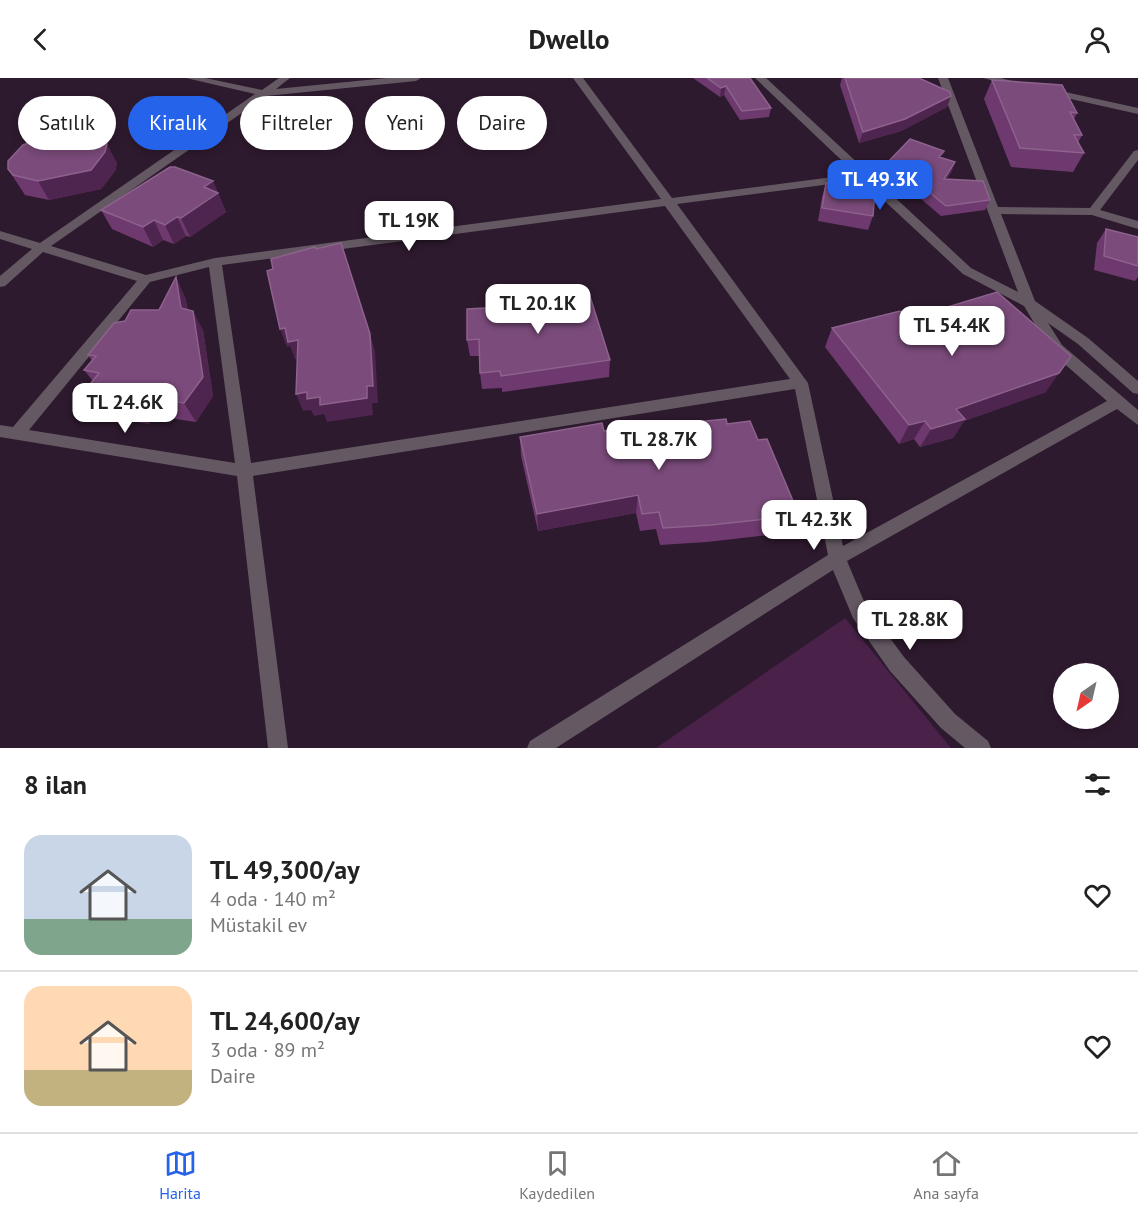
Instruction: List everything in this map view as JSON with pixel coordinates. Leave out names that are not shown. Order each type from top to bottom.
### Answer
[{"type":"street","points":[[191,78],[263,93],[416,78]]},
{"type":"street","points":[[0,283],[39,249],[285,78]]},
{"type":"street","points":[[578,78],[667,203],[801,383],[837,558],[859,612],[897,664],[948,721],[981,748]]},
{"type":"street","points":[[760,78],[967,271],[1029,303],[1083,341],[1138,389]]},
{"type":"street","points":[[944,78],[1029,303],[1057,349],[1138,419]]},
{"type":"street","points":[[988,78],[1138,111]]},
{"type":"street","points":[[1093,212],[1138,153]]},
{"type":"street","points":[[0,236],[146,279],[215,262],[865,176]]},
{"type":"street","points":[[994,210],[1093,212],[1138,225]]},
{"type":"street","points":[[215,262],[244,471],[278,748]]},
{"type":"street","points":[[17,434],[146,279]]},
{"type":"street","points":[[0,431],[244,471],[801,383]]},
{"type":"street","points":[[537,748],[837,558],[1119,402]]},
{"type":"shaded area","points":[[845,618],[951,748],[656,748]]},
{"type":"building","points":[[707,78],[750,78],[771,108],[742,111],[726,86],[721,88]]},
{"type":"building","points":[[845,78],[919,78],[950,92],[951,96],[905,119],[863,132]]},
{"type":"building","points":[[992,80],[1062,85],[1077,113],[1070,112],[1082,135],[1074,135],[1084,153],[1020,148]]},
{"type":"building","points":[[910,139],[944,151],[939,157],[955,162],[944,179],[983,181],[990,200],[946,206],[890,160]]},
{"type":"building","points":[[18,150],[106,150],[91,170],[38,181],[13,175],[8,169],[8,161]]},
{"type":"building","points":[[170,167],[213,181],[204,187],[218,193],[181,218],[177,217],[165,225],[154,220],[143,227],[101,210]]},
{"type":"building","points":[[826,183],[875,191],[873,216],[822,208]]},
{"type":"building","points":[[1106,229],[1138,237],[1138,266],[1104,256]]},
{"type":"building","points":[[341,243],[370,334],[373,386],[367,386],[367,398],[320,405],[320,397],[307,399],[307,392],[296,394],[298,340],[288,342],[285,328],[280,329],[267,271],[273,269],[271,259],[315,247],[316,249]]},
{"type":"building","points":[[176,277],[181,308],[193,311],[203,377],[184,403],[143,397],[137,405],[100,399],[103,394],[84,392],[99,373],[84,370],[96,356],[88,355],[114,323],[125,321],[131,310],[159,310]]},
{"type":"building","points":[[588,290],[610,360],[501,376],[500,371],[480,373],[479,339],[467,340],[467,309],[540,305],[538,297]]},
{"type":"building","points":[[997,292],[1071,356],[1059,373],[956,409],[965,419],[931,429],[925,421],[909,425],[832,328],[900,311],[908,319]]},
{"type":"building","points":[[726,419],[727,424],[750,421],[758,440],[767,439],[793,501],[771,504],[776,518],[663,528],[659,512],[642,514],[638,495],[537,514],[520,437],[602,423],[604,431]]}]
